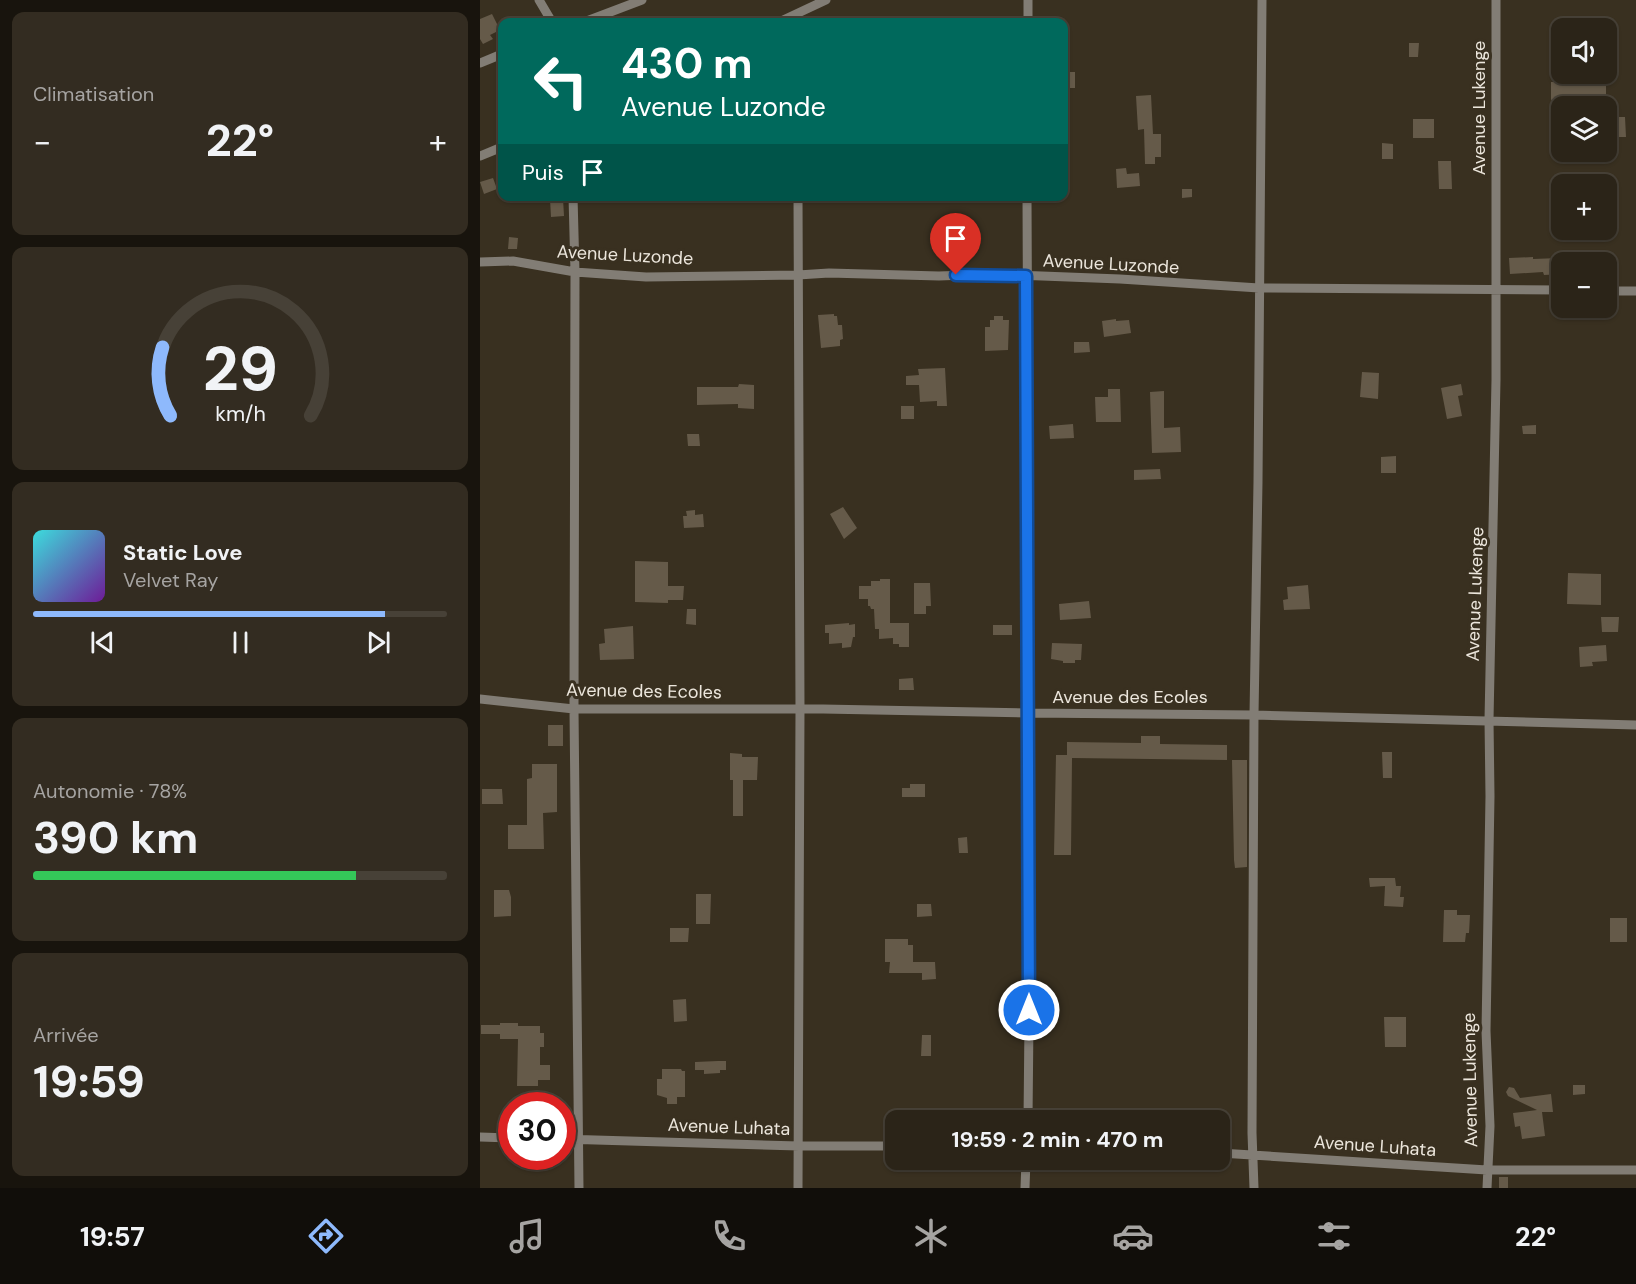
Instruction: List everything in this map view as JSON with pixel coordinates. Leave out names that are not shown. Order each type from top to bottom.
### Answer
[{"type":"street","points":[[539,0],[550,18]]},
{"type":"street","points":[[595,18],[642,0]]},
{"type":"street","points":[[798,18],[826,0]]},
{"type":"street","points":[[1028,0],[1028,18]]},
{"type":"street","points":[[1254,1188],[1252,1133],[1254,715],[1262,0]]},
{"type":"street","name":"Avenue Lukenge","points":[[1487,1188],[1490,1126],[1486,1010],[1489,908],[1490,612],[1494,522],[1497,290],[1496,0]]},
{"type":"street","points":[[480,63],[498,56]]},
{"type":"street","points":[[480,156],[498,149]]},
{"type":"street","points":[[573,201],[574,709],[579,1188]]},
{"type":"street","points":[[798,201],[800,709],[798,1188]]},
{"type":"street","points":[[1027,201],[1030,899],[1028,1110]]},
{"type":"street","name":"Avenue Luzonde","points":[[480,262],[513,261],[575,272],[646,276],[858,273],[1120,279],[1259,288],[1551,290]]},
{"type":"street","points":[[1617,291],[1636,291]]},
{"type":"street","name":"Avenue des Ecoles","points":[[480,699],[574,709],[800,709],[1254,715],[1636,725]]},
{"type":"street","points":[[480,1137],[498,1138]]},
{"type":"street","name":"Avenue Luhata","points":[[579,1139],[799,1146],[885,1146]]},
{"type":"street","name":"Avenue Luhata","points":[[1230,1154],[1487,1170],[1636,1170]]},
{"type":"street","points":[[1025,1188],[1026,1170]]},
{"type":"building","points":[[492,14],[498,26],[498,31],[490,35],[493,39],[483,44],[480,39],[480,19]]},
{"type":"building","points":[[1409,43],[1419,43],[1418,57],[1409,57]]},
{"type":"building","points":[[1068,72],[1075,72],[1075,88],[1068,88]]},
{"type":"building","points":[[1551,84],[1606,84],[1606,96],[1551,96]]},
{"type":"building","points":[[1151,95],[1153,134],[1161,134],[1161,157],[1155,157],[1155,164],[1145,164],[1144,129],[1138,130],[1136,96]]},
{"type":"building","points":[[1617,117],[1625,117],[1626,137],[1617,137]]},
{"type":"building","points":[[1413,119],[1434,119],[1434,138],[1413,138]]},
{"type":"building","points":[[1382,143],[1393,144],[1393,159],[1382,159]]},
{"type":"building","points":[[1438,161],[1451,161],[1452,189],[1439,189]]},
{"type":"building","points":[[1126,168],[1127,174],[1139,173],[1140,186],[1117,188],[1116,169]]},
{"type":"building","points":[[493,178],[497,189],[484,194],[480,182]]},
{"type":"building","points":[[1182,189],[1192,189],[1192,197],[1182,198]]},
{"type":"building","points":[[550,201],[563,201],[564,216],[551,217]]},
{"type":"building","points":[[509,237],[518,238],[517,249],[508,249]]},
{"type":"building","points":[[1509,258],[1551,258],[1551,275],[1544,275],[1543,272],[1510,274]]},
{"type":"building","points":[[834,314],[837,316],[838,325],[842,325],[843,339],[840,340],[840,346],[821,348],[818,315]]},
{"type":"building","points":[[994,316],[1003,316],[1003,320],[1009,320],[1008,350],[985,351],[985,327],[990,327],[990,320],[994,320]]},
{"type":"building","points":[[1116,319],[1116,321],[1129,320],[1131,333],[1104,337],[1102,321]]},
{"type":"building","points":[[1074,342],[1089,342],[1090,352],[1074,353]]},
{"type":"building","points":[[945,368],[947,406],[937,406],[937,401],[920,402],[919,385],[906,385],[906,376],[919,375],[918,369]]},
{"type":"building","points":[[1362,372],[1379,373],[1378,399],[1360,397]]},
{"type":"building","points":[[739,384],[754,385],[754,409],[738,408],[738,404],[697,405],[697,387],[738,387]]},
{"type":"building","points":[[1461,384],[1463,395],[1458,396],[1462,416],[1447,419],[1441,388]]},
{"type":"building","points":[[1108,389],[1120,389],[1121,422],[1096,422],[1095,397],[1108,397]]},
{"type":"building","points":[[1164,391],[1164,428],[1180,427],[1181,452],[1152,453],[1150,392]]},
{"type":"building","points":[[901,406],[914,406],[914,419],[901,419]]},
{"type":"building","points":[[1073,424],[1074,438],[1050,439],[1049,426]]},
{"type":"building","points":[[1536,425],[1536,434],[1523,434],[1522,426]]},
{"type":"building","points":[[687,434],[699,434],[700,446],[688,446]]},
{"type":"building","points":[[1396,456],[1396,473],[1381,473],[1381,457]]},
{"type":"building","points":[[1160,469],[1161,479],[1134,480],[1134,470]]},
{"type":"building","points":[[843,507],[857,528],[844,539],[830,514]]},
{"type":"building","points":[[695,510],[695,515],[703,514],[704,527],[684,528],[683,516],[687,516],[686,511]]},
{"type":"building","points":[[635,561],[668,562],[668,586],[684,586],[683,600],[668,600],[668,603],[635,602]]},
{"type":"building","points":[[1568,573],[1601,574],[1601,605],[1567,604]]},
{"type":"building","points":[[880,579],[890,579],[890,623],[909,623],[909,647],[899,647],[899,644],[893,644],[893,638],[879,639],[879,629],[875,629],[874,609],[868,606],[868,599],[859,599],[859,586],[871,586],[871,581],[880,581]]},
{"type":"building","points":[[914,583],[930,583],[931,606],[926,606],[926,614],[914,614]]},
{"type":"building","points":[[1308,585],[1310,609],[1284,610],[1283,600],[1288,599],[1287,587]]},
{"type":"building","points":[[1089,601],[1091,618],[1060,620],[1059,604]]},
{"type":"building","points":[[687,609],[696,609],[696,625],[686,624]]},
{"type":"building","points":[[1601,617],[1619,617],[1618,632],[1602,632]]},
{"type":"building","points":[[849,623],[849,625],[855,624],[855,637],[853,637],[851,647],[842,648],[842,643],[829,644],[829,633],[825,633],[825,625]]},
{"type":"building","points":[[993,625],[1012,625],[1012,635],[993,635]]},
{"type":"building","points":[[633,626],[634,659],[600,660],[599,644],[605,643],[604,629]]},
{"type":"building","points":[[1052,643],[1082,644],[1081,660],[1075,660],[1075,663],[1063,663],[1063,661],[1051,659]]},
{"type":"building","points":[[1606,645],[1607,661],[1592,662],[1593,666],[1580,667],[1579,647]]},
{"type":"building","points":[[913,678],[914,690],[899,690],[899,679]]},
{"type":"building","points":[[548,725],[563,725],[563,746],[548,746]]},
{"type":"building","points":[[1141,736],[1160,736],[1160,744],[1227,745],[1227,760],[1072,758],[1071,855],[1054,855],[1056,755],[1067,755],[1067,742],[1141,743]]},
{"type":"building","points":[[1382,752],[1392,752],[1392,778],[1383,778]]},
{"type":"building","points":[[730,753],[742,754],[742,757],[758,757],[757,780],[743,780],[743,816],[733,816]]},
{"type":"building","points":[[1232,760],[1247,760],[1247,867],[1235,868]]},
{"type":"building","points":[[532,764],[557,764],[557,812],[543,813],[544,849],[508,849],[508,825],[527,825],[527,779],[532,778]]},
{"type":"building","points":[[910,784],[925,784],[925,797],[902,797],[902,788],[910,788]]},
{"type":"building","points":[[482,789],[502,789],[503,804],[482,804]]},
{"type":"building","points":[[967,837],[968,853],[959,853],[958,838]]},
{"type":"building","points":[[1369,878],[1395,878],[1396,886],[1401,886],[1400,897],[1404,897],[1403,907],[1384,906],[1385,886],[1370,887]]},
{"type":"building","points":[[494,890],[509,890],[511,916],[494,917]]},
{"type":"building","points":[[696,894],[711,894],[710,924],[696,924]]},
{"type":"building","points":[[917,904],[931,904],[932,916],[917,917]]},
{"type":"building","points":[[1444,910],[1457,910],[1457,915],[1470,915],[1469,933],[1466,933],[1465,942],[1443,942]]},
{"type":"building","points":[[1610,918],[1627,918],[1627,942],[1610,942]]},
{"type":"building","points":[[670,928],[689,928],[688,942],[670,942]]},
{"type":"building","points":[[885,939],[908,939],[908,945],[913,945],[913,962],[935,962],[936,979],[922,980],[922,973],[889,973],[890,962],[885,962]]},
{"type":"building","points":[[686,999],[687,1021],[674,1022],[673,1000]]},
{"type":"building","points":[[1384,1017],[1406,1017],[1406,1047],[1385,1047]]},
{"type":"building","points":[[500,1023],[540,1026],[540,1033],[544,1033],[544,1047],[540,1047],[540,1065],[550,1065],[550,1080],[538,1080],[538,1086],[517,1086],[518,1039],[500,1039],[500,1034],[481,1034],[481,1025],[500,1025]]},
{"type":"building","points":[[922,1035],[931,1035],[931,1056],[921,1056]]},
{"type":"building","points":[[726,1061],[726,1070],[720,1070],[720,1073],[704,1074],[704,1070],[695,1070],[695,1062]]},
{"type":"building","points":[[662,1069],[685,1071],[685,1097],[677,1097],[677,1104],[667,1104],[667,1098],[657,1095],[657,1079],[662,1079]]},
{"type":"building","points":[[1573,1085],[1585,1085],[1585,1094],[1573,1095]]},
{"type":"building","points":[[1509,1087],[1514,1088],[1520,1098],[1551,1094],[1553,1112],[1542,1112],[1545,1136],[1522,1139],[1520,1126],[1515,1127],[1513,1113],[1537,1110],[1508,1096],[1506,1092]]},
{"type":"building","points":[[1499,1177],[1508,1177],[1508,1188],[1499,1188]]},
{"type":"route","points":[[956,275],[1026,276],[1029,1010]]}]
